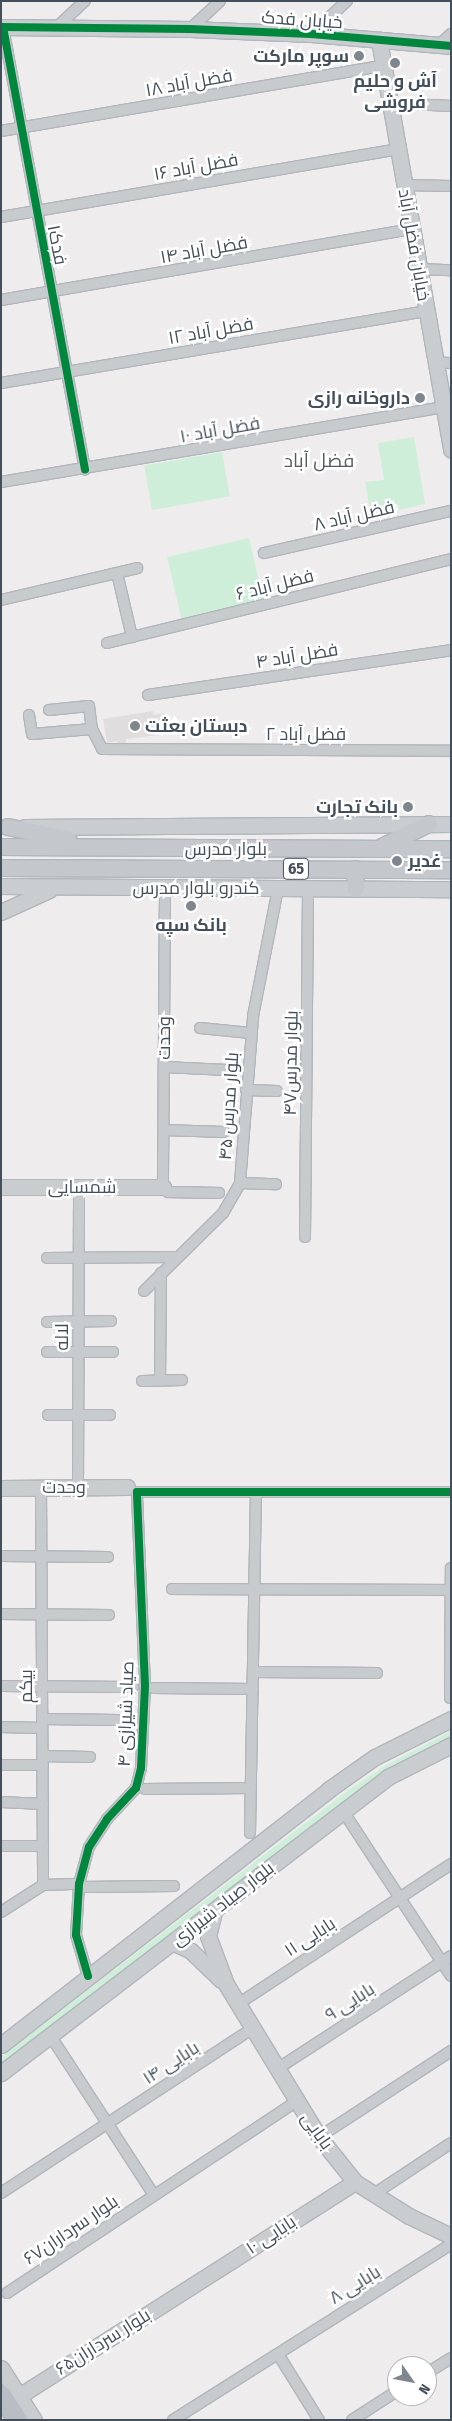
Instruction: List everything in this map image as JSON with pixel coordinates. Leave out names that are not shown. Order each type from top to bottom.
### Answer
[{"type":"highway","points":[[10,2395],[17,2420]]},
{"type":"main road","name":"خیابان فدک","points":[[2,27],[58,26],[311,34],[445,46]]},
{"type":"main road","name":"خیابان فضل آباد","points":[[379,40],[382,66],[451,450]]},
{"type":"main road","points":[[378,848],[429,824]]},
{"type":"main road","points":[[5,827],[451,824]]},
{"type":"main road","points":[[5,827],[100,847]]},
{"type":"main road","name":"بلوار مدرس","points":[[1,846],[451,849]]},
{"type":"main road","points":[[142,847],[142,868]]},
{"type":"main road","name":"بلوار مدرس","points":[[1,868],[451,870]]},
{"type":"main road","points":[[355,870],[356,889]]},
{"type":"main road","name":"کندرو بلوار مدرس","points":[[1,886],[165,889],[451,889]]},
{"type":"main road","points":[[1,912],[16,902],[56,887]]},
{"type":"main road","name":"شمسایی","points":[[1,1187],[164,1186]]},
{"type":"main road","name":"وحدت","points":[[1,1488],[78,1487],[132,1490]]},
{"type":"main road","name":"بلوار صیاد شیرازی","points":[[1,2045],[88,1976],[375,1757],[451,1719]]},
{"type":"main road","name":"بلوار صیاد شیرازی","points":[[1,2073],[174,1943],[343,1810],[388,1777],[451,1745]]},
{"type":"main road","name":"بابایی","points":[[215,1911],[208,1936],[226,1984],[319,2137],[355,2182],[451,2236]]},
{"type":"main road","name":"بابایی","points":[[174,1943],[191,1951],[226,1984]]},
{"type":"main road","name":"بابایی ۱۰","points":[[187,2289],[355,2182]]},
{"type":"main road","name":"بلوار سرداران۶۵","points":[[10,2395],[187,2289]]},
{"type":"main road","points":[[1,2368],[10,2395],[34,2420]]},
{"type":"street","points":[[58,26],[85,1]]},
{"type":"street","points":[[190,29],[220,1]]},
{"type":"street","points":[[311,34],[347,1]]},
{"type":"street","name":"فدک۱","points":[[2,27],[19,128],[85,469]]},
{"type":"street","points":[[445,46],[451,34]]},
{"type":"street","name":"فضل آباد ۱۸","points":[[1,131],[382,66]]},
{"type":"street","points":[[389,103],[451,106]]},
{"type":"street","name":"فضل آباد ۱۶","points":[[1,217],[397,149]]},
{"type":"street","points":[[403,185],[451,186]]},
{"type":"street","name":"فضل آباد ۱۴","points":[[1,300],[411,229]]},
{"type":"street","points":[[418,269],[451,270]]},
{"type":"street","name":"فضل آباد ۱۲","points":[[1,383],[426,312]]},
{"type":"street","points":[[435,362],[451,362]]},
{"type":"street","name":"فضل آباد ۱۰","points":[[1,482],[443,407]]},
{"type":"street","name":"فضل آباد ۸","points":[[264,553],[451,511]]},
{"type":"street","name":"فضل آباد ۶","points":[[107,643],[451,559]]},
{"type":"street","points":[[1,600],[138,568]]},
{"type":"street","points":[[117,573],[132,637]]},
{"type":"street","name":"فضل آباد ۴","points":[[148,695],[451,650]]},
{"type":"street","points":[[29,715],[32,734],[92,729],[90,706],[49,710]]},
{"type":"street","name":"فضل آباد ۲","points":[[92,729],[102,749],[451,751]]},
{"type":"street","name":"۴۵ بلوار مدرس","points":[[144,1291],[223,1213],[240,1183],[251,1032],[278,888]]},
{"type":"street","name":"بلوار مدرس۴۷","points":[[305,1237],[308,888]]},
{"type":"street","name":"وحدت","points":[[164,1186],[165,889]]},
{"type":"street","points":[[200,1028],[251,1032]]},
{"type":"street","points":[[164,1067],[227,1070]]},
{"type":"street","points":[[246,1090],[276,1091]]},
{"type":"street","points":[[164,1130],[224,1132]]},
{"type":"street","points":[[240,1183],[276,1184]]},
{"type":"street","points":[[164,1186],[168,1192],[220,1193]]},
{"type":"street","name":"لاله","points":[[78,1487],[79,1187]]},
{"type":"street","points":[[47,1258],[177,1257]]},
{"type":"street","points":[[160,1381],[161,1273]]},
{"type":"street","points":[[47,1322],[111,1321]]},
{"type":"street","points":[[47,1352],[113,1352]]},
{"type":"street","points":[[142,1381],[182,1380]]},
{"type":"street","points":[[48,1415],[110,1415]]},
{"type":"street","name":"بیکم","points":[[41,1488],[43,1885]]},
{"type":"street","points":[[132,1490],[451,1492]]},
{"type":"street","name":"صیاد شیرازی ۴","points":[[88,1976],[76,1935],[79,1885],[89,1847],[108,1819],[136,1788],[141,1768],[144,1686],[132,1490]]},
{"type":"street","points":[[250,1834],[256,1492]]},
{"type":"street","points":[[1,1556],[108,1556]]},
{"type":"street","points":[[450,1698],[451,1568]]},
{"type":"street","points":[[172,1589],[451,1590]]},
{"type":"street","points":[[1,1614],[109,1615]]},
{"type":"street","points":[[253,1672],[377,1674]]},
{"type":"street","points":[[1,1686],[42,1688],[133,1687]]},
{"type":"street","points":[[153,1688],[253,1689]]},
{"type":"street","points":[[1,1727],[118,1720]]},
{"type":"street","points":[[1,1765],[90,1756]]},
{"type":"street","points":[[145,1789],[251,1788]]},
{"type":"street","points":[[1,1802],[43,1804]]},
{"type":"street","points":[[343,1810],[400,1897],[446,1959],[451,1976]]},
{"type":"street","points":[[1,1846],[43,1846]]},
{"type":"street","name":"بابایی ۱۱","points":[[238,2004],[451,1864]]},
{"type":"street","points":[[1,1912],[43,1885],[174,1886]]},
{"type":"street","name":"بابایی ۹","points":[[277,2069],[446,1959]]},
{"type":"street","name":"بابایی ۱۴","points":[[1,2193],[252,2029]]},
{"type":"street","points":[[50,2035],[154,2195]]},
{"type":"street","points":[[319,2137],[451,2051]]},
{"type":"street","name":"بلوار سرداران۶۷","points":[[6,2292],[296,2101]]},
{"type":"street","points":[[374,2194],[451,2143]]},
{"type":"street","name":"بابایی ۸","points":[[173,2420],[451,2244]]},
{"type":"street","points":[[278,2354],[319,2420]]},
{"type":"street","points":[[437,2367],[451,2358]]},
{"type":"street","points":[[352,2420],[387,2397]]},
{"type":"shaded area","name":"دبستان بعثت","points":[[153,711],[154,715],[164,713],[168,734],[126,739],[126,743],[117,744],[117,741],[107,743],[103,719]]},
{"type":"green space","points":[[414,437],[425,504],[371,516],[365,482],[384,480],[378,443]]},
{"type":"green space","points":[[222,452],[230,496],[152,510],[144,466]]},
{"type":"green space","points":[[249,538],[263,600],[182,619],[167,557]]},
{"type":"green space","points":[[451,1731],[451,1740],[222,1897],[1,2064],[1,2057],[347,1791],[386,1765]]},
{"type":"cycle path","points":[[1,27],[190,29],[311,34],[451,46]]},
{"type":"cycle path","points":[[3,27],[85,469]]},
{"type":"cycle path","points":[[88,1976],[76,1935],[79,1884],[89,1847],[107,1819],[136,1788],[141,1768],[145,1686],[137,1492],[451,1492]]},
{"type":"place","name":"سوپر مارکت","points":[[359,56]]},
{"type":"place","name":"آش و حلیم فروشی","points":[[395,63]]},
{"type":"place","name":"داروخانه رازی","points":[[420,398]]},
{"type":"place","name":"دبستان بعثت","points":[[135,726]]},
{"type":"place","name":"بانک تجارت","points":[[408,807]]},
{"type":"place","name":"غدیر","points":[[397,861]]},
{"type":"place","name":"بانک سپه","points":[[191,906]]},
{"type":"district","name":"فضل آباد","points":[[319,461]]}]
